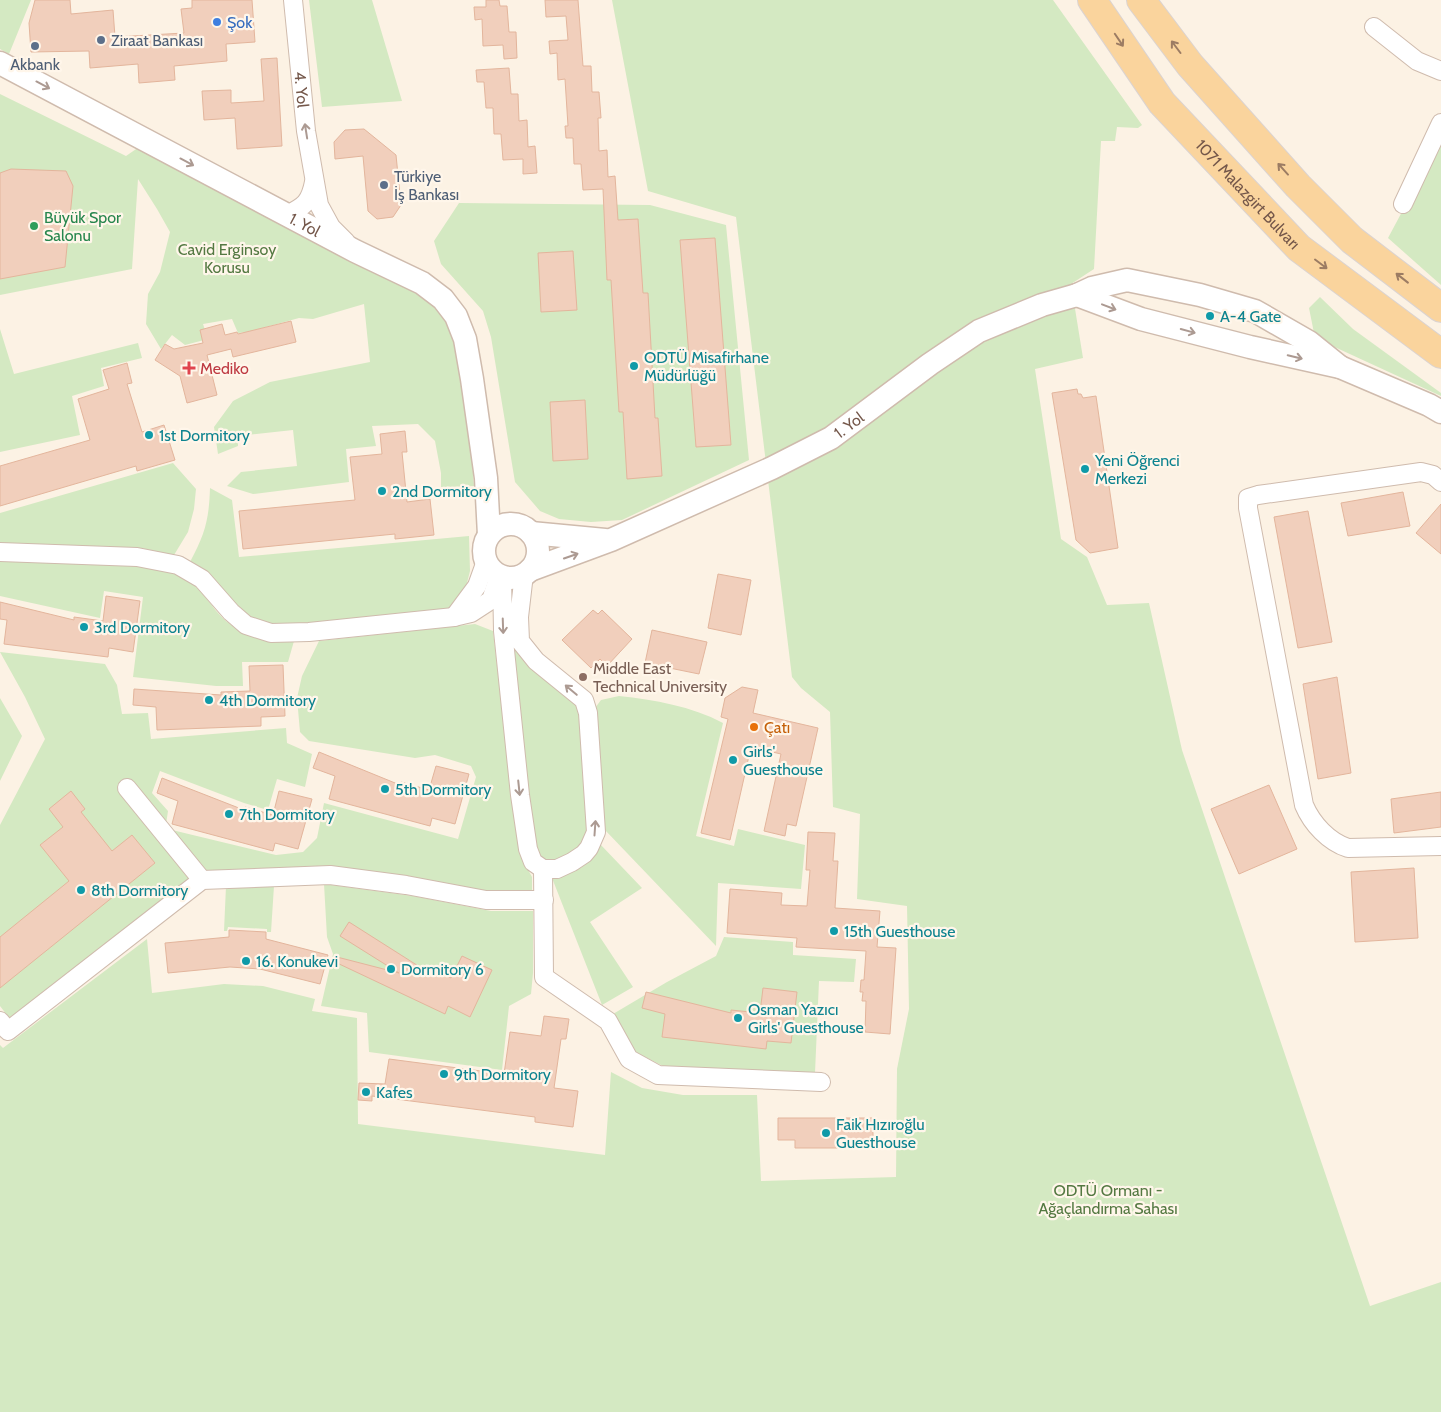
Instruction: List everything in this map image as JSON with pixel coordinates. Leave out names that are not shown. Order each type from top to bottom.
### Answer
[{"type":"main road","name":"1071 Malazgirt Bulvarı","points":[[1092,0],[1162,103],[1299,248],[1441,354]]},
{"type":"main road","points":[[1142,0],[1190,65],[1305,193],[1352,240],[1441,308]]},
{"type":"street","name":"4. Yol","points":[[293,0],[303,111],[319,205],[331,227],[355,251]]},
{"type":"street","points":[[1374,27],[1417,61],[1441,71]]},
{"type":"street","name":"1. Yol","points":[[0,63],[355,251],[422,283],[442,299],[456,316],[465,339],[470,363],[486,478],[489,535]]},
{"type":"street","points":[[1403,204],[1441,123]]},
{"type":"street","name":"4. Yol","points":[[287,215],[301,208],[311,197],[314,179]]},
{"type":"street","name":"1. Yol","points":[[508,572],[611,540],[772,468],[831,438],[930,364],[979,331],[1042,305],[1077,295],[1092,288],[1128,280],[1200,295],[1256,311],[1309,342],[1340,367]]},
{"type":"street","points":[[1077,295],[1141,319],[1250,347],[1340,367],[1429,405],[1441,412]]},
{"type":"street","points":[[1441,482],[1433,475],[1421,472],[1258,494],[1248,498],[1248,508],[1304,805],[1308,816],[1330,839],[1340,846],[1348,848],[1441,846]]},
{"type":"street","points":[[0,552],[137,557],[178,565],[202,579],[231,612],[246,625],[270,633],[309,632],[454,617],[477,586],[538,556],[535,540],[522,529],[486,478]]},
{"type":"street","points":[[508,572],[503,631],[520,795],[528,849],[533,862],[543,869],[557,869],[584,854],[590,848],[596,832],[588,713],[584,700],[536,661],[520,641],[519,616],[508,572],[484,553],[485,544],[489,535],[495,529],[504,525],[611,540]]},
{"type":"street","points":[[128,788],[202,880]]},
{"type":"street","points":[[543,869],[544,977],[608,1021],[628,1059],[658,1075],[821,1082]]},
{"type":"street","points":[[0,1021],[8,1031],[202,880],[330,874],[406,885],[486,900],[544,900]]},
{"type":"green space","points":[[0,0],[31,0],[9,54],[0,49]]},
{"type":"green space","points":[[309,0],[372,0],[402,101],[322,107]]},
{"type":"green space","name":"ODTÜ Ormanı - Ağaçlandırma Sahası","points":[[612,0],[1053,0],[1142,125],[1138,128],[1117,127],[1115,141],[1101,141],[1094,269],[1071,284],[1083,358],[1035,369],[1061,539],[1087,557],[1107,605],[1149,603],[1182,750],[1370,1306],[1441,1282],[1441,1412],[0,1412],[0,1045],[3,1048],[147,939],[152,993],[224,984],[263,986],[315,999],[312,1011],[357,1018],[358,1124],[605,1155],[611,1072],[642,1088],[683,1095],[757,1095],[761,1181],[896,1177],[897,1069],[909,1009],[907,906],[857,899],[860,814],[833,807],[830,712],[801,688],[792,677],[736,217],[648,191]]},
{"type":"green space","name":"Cavid Erginsoy Korusu","points":[[0,94],[126,156],[142,145],[444,307],[454,329],[471,447],[474,486],[441,487],[441,473],[435,441],[418,424],[372,426],[376,446],[346,449],[349,482],[253,494],[227,486],[241,472],[297,466],[293,430],[238,436],[238,446],[218,454],[214,427],[233,401],[270,382],[370,362],[364,304],[313,319],[299,318],[248,332],[238,333],[232,319],[203,324],[208,339],[185,345],[172,335],[161,349],[146,324],[148,294],[160,272],[170,232],[138,179],[132,269],[0,295]]},
{"type":"green space","points":[[1441,139],[1441,285],[1388,238]]},
{"type":"green space","points":[[459,203],[650,205],[726,225],[749,460],[622,520],[591,522],[559,519],[540,511],[515,482],[491,337],[483,311],[441,264],[434,241]]},
{"type":"green space","points":[[1320,297],[1353,329],[1441,393],[1441,396],[1315,338],[1309,308]]},
{"type":"green space","points":[[0,329],[14,374],[138,343],[142,358],[101,368],[104,386],[72,396],[80,435],[0,452]]},
{"type":"green space","points":[[173,463],[196,489],[194,509],[188,532],[174,555],[141,548],[0,544],[0,513]]},
{"type":"green space","points":[[210,488],[232,500],[239,557],[469,536],[470,571],[466,587],[449,610],[295,627],[273,625],[253,619],[224,593],[214,579],[190,562],[205,526],[209,509]]},
{"type":"green space","points":[[0,560],[112,563],[171,570],[181,574],[193,584],[218,613],[234,627],[253,636],[273,640],[294,641],[288,662],[242,662],[243,686],[216,686],[133,677],[143,597],[104,591],[100,618],[0,596]]},
{"type":"green space","points":[[502,577],[518,577],[520,641],[584,700],[596,832],[572,862],[533,862]]},
{"type":"green space","points":[[475,624],[493,631],[519,853],[532,877],[532,892],[494,892],[331,866],[207,871],[172,830],[276,855],[303,852],[317,838],[324,803],[458,839],[476,777],[471,766],[435,755],[415,758],[309,741],[300,732],[297,698],[302,676],[319,641]]},
{"type":"green space","points":[[0,652],[105,664],[117,685],[122,714],[148,713],[151,739],[286,728],[287,743],[312,754],[305,787],[277,779],[268,810],[244,803],[160,771],[152,793],[168,811],[163,845],[192,878],[10,1019],[0,1006],[0,825],[45,739],[25,697]]},
{"type":"green space","points":[[619,696],[686,708],[723,723],[696,836],[734,846],[738,829],[805,845],[801,889],[718,883],[716,946],[605,830],[595,708],[601,700]]},
{"type":"green space","points":[[0,698],[22,736],[0,781]]},
{"type":"green space","points":[[600,844],[642,888],[590,922],[633,987],[602,1005],[552,878],[575,870],[587,863]]},
{"type":"green space","points":[[324,884],[413,896],[491,911],[533,911],[531,994],[509,1006],[502,1070],[369,1052],[367,1013],[321,1006],[333,954],[327,937]]},
{"type":"green space","points":[[226,886],[274,886],[271,932],[267,932],[267,929],[228,927],[227,931],[224,931]]},
{"type":"green space","points":[[724,937],[793,942],[793,955],[856,959],[854,982],[819,981],[815,1073],[663,1066],[635,1052],[613,1014],[716,956]]},
{"type":"building","points":[[35,0],[70,0],[71,14],[113,10],[115,37],[184,33],[181,9],[192,8],[192,0],[252,0],[255,42],[226,44],[227,61],[174,66],[175,80],[139,83],[138,64],[90,68],[89,51],[31,52],[29,23]]},
{"type":"building","points":[[486,0],[499,0],[500,6],[507,6],[509,32],[516,32],[517,58],[504,59],[503,45],[483,46],[482,19],[475,20],[474,7],[486,7]]},
{"type":"building","points":[[545,0],[578,0],[583,66],[591,66],[592,92],[599,92],[601,118],[598,118],[599,151],[607,150],[608,177],[615,176],[618,220],[638,219],[643,293],[648,293],[655,418],[658,418],[662,476],[627,479],[623,412],[619,412],[611,280],[607,280],[603,189],[583,190],[581,164],[574,164],[573,138],[566,138],[565,126],[568,126],[565,79],[558,80],[557,53],[550,54],[549,41],[568,40],[566,16],[546,17]]},
{"type":"building","points":[[277,58],[282,146],[237,149],[235,118],[204,120],[202,91],[231,90],[231,103],[264,101],[261,59]]},
{"type":"building","points":[[509,68],[511,94],[518,94],[519,121],[527,120],[528,147],[535,146],[537,173],[523,174],[523,159],[503,160],[501,134],[494,134],[493,108],[486,108],[484,82],[477,82],[476,70]]},
{"type":"building","points":[[364,129],[396,155],[401,205],[393,217],[377,219],[368,211],[363,156],[335,159],[334,142],[345,130]]},
{"type":"building","name":"Büyük Spor Salonu","points":[[11,169],[66,171],[73,186],[65,267],[0,279],[0,173]]},
{"type":"building","points":[[715,238],[731,445],[696,447],[680,240]]},
{"type":"building","points":[[573,251],[577,310],[541,312],[538,253]]},
{"type":"building","name":"Mediko","points":[[291,321],[296,342],[233,357],[231,349],[207,355],[217,395],[187,403],[180,376],[155,360],[165,344],[174,349],[203,343],[200,330],[222,324],[225,335],[237,332],[238,334]]},
{"type":"building","name":"1st Dormitory","points":[[127,363],[132,383],[127,384],[142,432],[164,425],[175,460],[137,471],[136,466],[0,506],[0,466],[90,440],[78,399],[109,389],[103,370]]},
{"type":"building","name":"Yeni Öğrenci Merkezi","points":[[1077,389],[1078,394],[1081,394],[1083,398],[1096,396],[1118,548],[1090,553],[1076,540],[1052,393]]},
{"type":"building","points":[[585,400],[588,459],[553,461],[550,402]]},
{"type":"building","name":"2nd Dormitory","points":[[405,431],[407,452],[402,452],[407,502],[430,499],[434,535],[395,539],[395,534],[243,549],[239,511],[355,500],[350,457],[382,454],[380,434]]},
{"type":"building","points":[[1403,492],[1410,526],[1348,536],[1341,503]]},
{"type":"building","points":[[1441,504],[1441,554],[1416,533]]},
{"type":"building","points":[[1308,511],[1332,642],[1298,648],[1274,517]]},
{"type":"building","points":[[718,574],[751,580],[741,635],[708,628]]},
{"type":"building","name":"3rd Dormitory","points":[[106,596],[140,601],[133,652],[109,648],[108,657],[4,644],[7,620],[0,619],[0,602],[74,620],[74,617],[103,621]]},
{"type":"building","points":[[593,610],[598,614],[602,610],[632,639],[607,666],[600,659],[591,668],[562,640]]},
{"type":"building","points":[[652,630],[707,642],[699,674],[645,663]]},
{"type":"building","name":"4th Dormitory","points":[[283,665],[285,716],[261,717],[261,726],[157,730],[156,707],[133,705],[134,689],[221,695],[221,692],[250,691],[249,666]]},
{"type":"building","points":[[1337,677],[1351,773],[1318,779],[1303,684]]},
{"type":"building","name":"Girls' Guesthouse","points":[[742,687],[758,690],[753,713],[818,728],[796,826],[787,824],[785,836],[764,831],[781,754],[751,747],[730,840],[701,833],[728,719],[721,717],[725,698]]},
{"type":"building","name":"5th Dormitory","points":[[319,752],[400,785],[401,782],[429,790],[436,766],[469,774],[455,824],[432,818],[430,826],[329,799],[335,776],[313,768]]},
{"type":"building","name":"7th Dormitory","points":[[162,778],[244,810],[245,807],[273,815],[279,791],[312,799],[298,849],[275,843],[273,851],[172,824],[178,801],[157,793]]},
{"type":"building","points":[[1269,785],[1297,849],[1239,874],[1211,809]]},
{"type":"building","name":"8th Dormitory","points":[[71,791],[85,809],[81,812],[112,851],[132,835],[155,863],[0,988],[0,937],[69,881],[40,845],[63,827],[49,809]]},
{"type":"building","points":[[1441,792],[1441,827],[1394,833],[1391,799]]},
{"type":"building","name":"15th Guesthouse","points":[[808,832],[835,833],[833,861],[838,861],[835,908],[880,911],[877,947],[896,948],[890,1034],[865,1032],[866,1001],[862,1001],[863,992],[860,992],[861,980],[864,980],[866,951],[796,947],[797,938],[727,933],[730,889],[782,893],[781,905],[807,906],[810,870],[806,870]]},
{"type":"building","points":[[1414,868],[1418,938],[1355,942],[1351,872]]},
{"type":"building","name":"Dormitory 6","points":[[349,922],[423,969],[425,966],[451,978],[462,956],[492,970],[470,1017],[448,1006],[445,1014],[335,962],[337,957],[399,973],[340,936]]},
{"type":"building","name":"16. Konukevi","points":[[229,930],[266,932],[266,939],[328,955],[320,984],[260,969],[230,967],[168,973],[165,943],[229,937]]},
{"type":"building","name":"Osman Yazıcı Girls' Guesthouse","points":[[763,988],[797,992],[791,1043],[767,1041],[766,1049],[662,1037],[665,1014],[642,1008],[646,992],[731,1013],[731,1010],[760,1013]]},
{"type":"building","name":"9th Dormitory","points":[[544,1016],[569,1019],[566,1039],[561,1039],[554,1088],[578,1091],[573,1127],[535,1122],[535,1117],[372,1096],[372,1101],[358,1100],[359,1083],[385,1084],[389,1059],[504,1074],[510,1032],[541,1036]]},
{"type":"building","name":"Faik Hızıroğlu Guesthouse","points":[[778,1118],[873,1118],[873,1140],[856,1140],[856,1148],[795,1148],[795,1140],[778,1140]]},
{"type":"place","name":"Şok","points":[[217,22]]},
{"type":"place","name":"Ziraat Bankası","points":[[101,40]]},
{"type":"place","name":"Akbank","points":[[35,46]]},
{"type":"place","name":"Türkiye İş Bankası","points":[[384,185]]},
{"type":"place","name":"Büyük Spor Salonu","points":[[34,226]]},
{"type":"place","name":"A-4 Gate","points":[[1210,316]]},
{"type":"place","name":"ODTÜ Misafirhane Müdürlüğü","points":[[634,366]]},
{"type":"place","name":"Mediko","points":[[189,368]]},
{"type":"place","name":"1st Dormitory","points":[[149,435]]},
{"type":"place","name":"Yeni Öğrenci Merkezi","points":[[1085,469]]},
{"type":"place","name":"2nd Dormitory","points":[[382,491]]},
{"type":"place","name":"3rd Dormitory","points":[[84,627]]},
{"type":"place","name":"Middle East Technical University","points":[[583,677]]},
{"type":"place","name":"4th Dormitory","points":[[209,700]]},
{"type":"place","name":"Çatı","points":[[754,727]]},
{"type":"place","name":"Girls' Guesthouse","points":[[733,760]]},
{"type":"place","name":"5th Dormitory","points":[[385,789]]},
{"type":"place","name":"7th Dormitory","points":[[229,814]]},
{"type":"place","name":"8th Dormitory","points":[[81,890]]},
{"type":"place","name":"15th Guesthouse","points":[[834,931]]},
{"type":"place","name":"16. Konukevi","points":[[246,961]]},
{"type":"place","name":"Dormitory 6","points":[[391,969]]},
{"type":"place","name":"Osman Yazıcı Girls' Guesthouse","points":[[738,1018]]},
{"type":"place","name":"9th Dormitory","points":[[444,1074]]},
{"type":"place","name":"Kafes","points":[[366,1092]]},
{"type":"place","name":"Faik Hızıroğlu Guesthouse","points":[[826,1133]]}]
